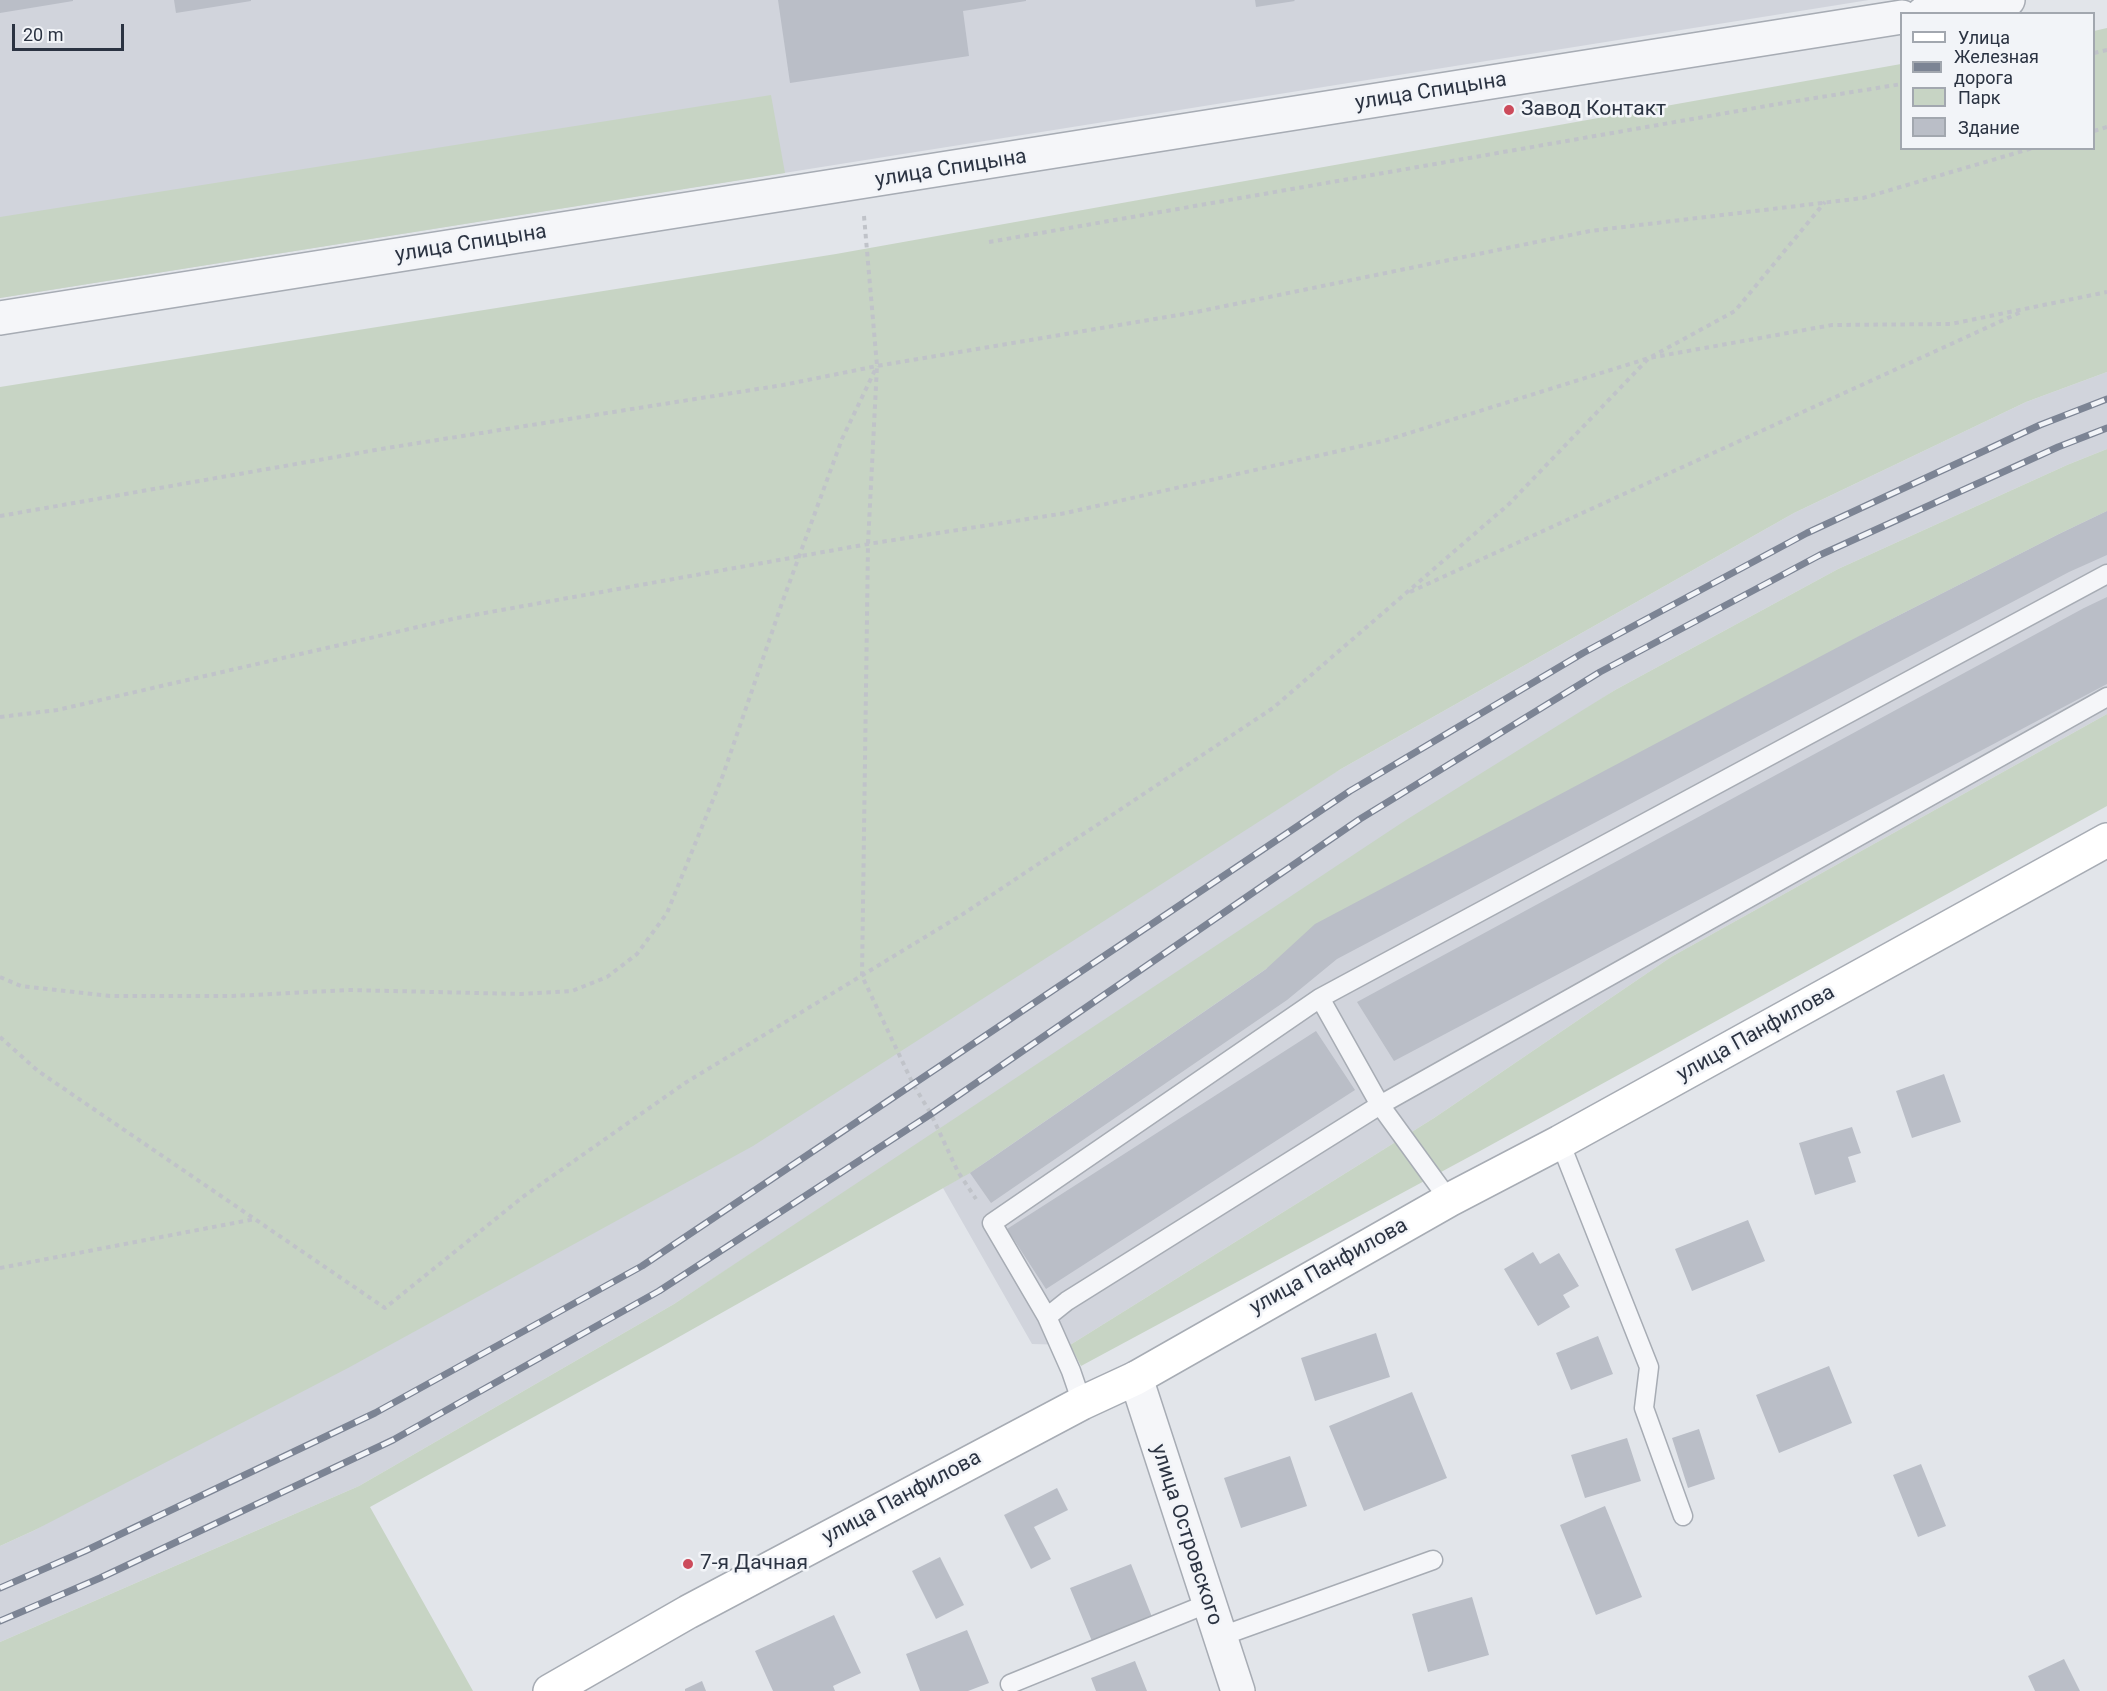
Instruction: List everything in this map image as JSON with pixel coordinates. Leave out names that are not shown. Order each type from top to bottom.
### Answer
[{"type":"main road","name":"улица Панфилова","points":[[550,1691],[688,1612],[1082,1403],[1136,1378],[1449,1200],[1560,1142],[2107,840]]},
{"type":"street","points":[[1935,12],[2008,0]]},
{"type":"street","name":"улица Спицына","points":[[0,318],[1900,17]]},
{"type":"street","name":"улица Островского","points":[[1136,1378],[1238,1691]]},
{"type":"lane","points":[[1082,1403],[1071,1371],[1047,1317],[992,1222],[1320,998],[2107,574]]},
{"type":"lane","points":[[1047,1317],[1067,1301],[1380,1106],[2107,697]]},
{"type":"lane","points":[[1320,998],[1380,1106],[1449,1200]]},
{"type":"lane","points":[[1560,1142],[1649,1367],[1644,1408],[1683,1516]]},
{"type":"lane","points":[[1219,1636],[1433,1560]]},
{"type":"lane","points":[[1010,1684],[1209,1603]]},
{"type":"path","points":[[989,242],[1900,84]]},
{"type":"path","points":[[0,516],[387,448],[783,385],[877,366],[1196,312],[1590,231],[1863,198],[2026,150]]},
{"type":"path","points":[[862,183],[877,366],[868,544],[862,976],[958,1172],[992,1222]]},
{"type":"path","points":[[0,1037],[38,1071],[385,1308],[524,1196],[685,1083],[963,914],[1273,708],[1509,504],[1649,358],[1735,311],[1825,202]]},
{"type":"path","points":[[0,717],[57,710],[456,618],[868,544],[1066,513],[1387,440],[1649,358],[1832,325],[1951,324],[2107,292]]},
{"type":"path","points":[[1404,595],[2030,308]]},
{"type":"path","points":[[0,977],[21,986],[110,996],[211,996],[348,990],[521,994],[572,991],[607,977],[637,954],[667,912],[723,775],[842,439],[877,366]]},
{"type":"path","points":[[0,1268],[255,1219]]},
{"type":"shaded area","points":[[0,0],[1869,0],[0,298]]},
{"type":"shaded area","points":[[2107,372],[2107,449],[1838,569],[1615,690],[674,1304],[359,1486],[0,1642],[0,1546],[35,1530],[1341,769],[1794,513],[2026,402]]},
{"type":"shaded area","points":[[2107,511],[2107,714],[1671,957],[1434,1118],[1070,1345],[1032,1344],[943,1188],[1876,627]]},
{"type":"green space","points":[[2107,28],[2107,372],[2026,402],[1794,513],[1341,769],[753,1146],[348,1368],[0,1546],[0,387],[836,254],[1900,64],[1900,150],[2095,150],[2095,31]]},
{"type":"green space","points":[[771,95],[785,173],[0,298],[0,217]]},
{"type":"green space","points":[[2107,449],[2107,511],[1876,627],[1266,969],[970,1173],[370,1507],[473,1691],[0,1691],[0,1642],[359,1486],[674,1304],[1406,820],[1615,690],[1838,569]]},
{"type":"green space","points":[[2107,714],[2107,806],[1480,1151],[1081,1366],[1070,1345],[1434,1118],[1671,957]]},
{"type":"building","points":[[0,0],[73,0],[73,1],[0,13]]},
{"type":"building","points":[[174,0],[251,0],[251,1],[176,13]]},
{"type":"building","points":[[778,0],[1026,1],[963,11],[969,56],[790,83]]},
{"type":"building","points":[[1255,0],[1294,0],[1295,1],[1256,7]]},
{"type":"building","points":[[2107,511],[2107,555],[2069,572],[1337,959],[1287,1000],[991,1203],[970,1173],[1266,969],[1315,924],[1876,627]]},
{"type":"building","points":[[2107,597],[2107,684],[1394,1061],[1357,1002],[2084,608]]},
{"type":"building","points":[[1316,1031],[1355,1090],[1046,1289],[1007,1229]]},
{"type":"building","points":[[1944,1074],[1961,1122],[1912,1138],[1896,1091]]},
{"type":"building","points":[[1852,1127],[1861,1153],[1848,1157],[1856,1182],[1815,1195],[1799,1143]]},
{"type":"building","points":[[1748,1220],[1765,1261],[1692,1291],[1675,1249]]},
{"type":"building","points":[[1533,1252],[1540,1264],[1559,1253],[1579,1286],[1563,1295],[1570,1307],[1538,1326],[1504,1269]]},
{"type":"building","points":[[1376,1333],[1390,1377],[1315,1401],[1301,1358]]},
{"type":"building","points":[[1598,1336],[1613,1374],[1571,1390],[1556,1353]]},
{"type":"building","points":[[1829,1366],[1852,1423],[1779,1453],[1756,1395]]},
{"type":"building","points":[[1412,1392],[1447,1478],[1364,1511],[1329,1426]]},
{"type":"building","points":[[1699,1429],[1715,1479],[1688,1488],[1672,1438]]},
{"type":"building","points":[[1627,1438],[1641,1481],[1585,1498],[1571,1455]]},
{"type":"building","points":[[1290,1456],[1307,1506],[1241,1528],[1224,1478]]},
{"type":"building","points":[[1921,1464],[1946,1526],[1918,1537],[1893,1475]]},
{"type":"building","points":[[1057,1488],[1068,1510],[1034,1527],[1051,1559],[1031,1569],[1004,1515]]},
{"type":"building","points":[[1605,1506],[1642,1597],[1596,1615],[1560,1525]]},
{"type":"building","points":[[940,1557],[964,1605],[936,1619],[912,1571]]},
{"type":"building","points":[[1131,1564],[1154,1622],[1094,1646],[1070,1588]]},
{"type":"building","points":[[1472,1597],[1489,1655],[1428,1672],[1412,1614]]},
{"type":"building","points":[[834,1615],[861,1673],[833,1686],[835,1691],[773,1691],[755,1651]]},
{"type":"building","points":[[967,1630],[989,1683],[968,1691],[920,1691],[906,1654]]},
{"type":"building","points":[[2064,1659],[2080,1691],[2035,1691],[2028,1676]]},
{"type":"building","points":[[1135,1661],[1147,1691],[1096,1691],[1091,1678]]},
{"type":"building","points":[[702,1681],[706,1691],[685,1691],[685,1689]]},
{"type":"railway","points":[[0,1588],[85,1551],[375,1413],[642,1266],[1350,791],[1583,653],[1807,533],[2040,425],[2107,399]]},
{"type":"railway","points":[[0,1621],[100,1578],[393,1440],[659,1291],[931,1114],[1360,819],[1600,672],[1820,555],[2058,447],[2107,428]]},
{"type":"place","name":"Завод Контакт","points":[[1509,110]]},
{"type":"place","name":"7-я Дачная","points":[[688,1564]]}]
